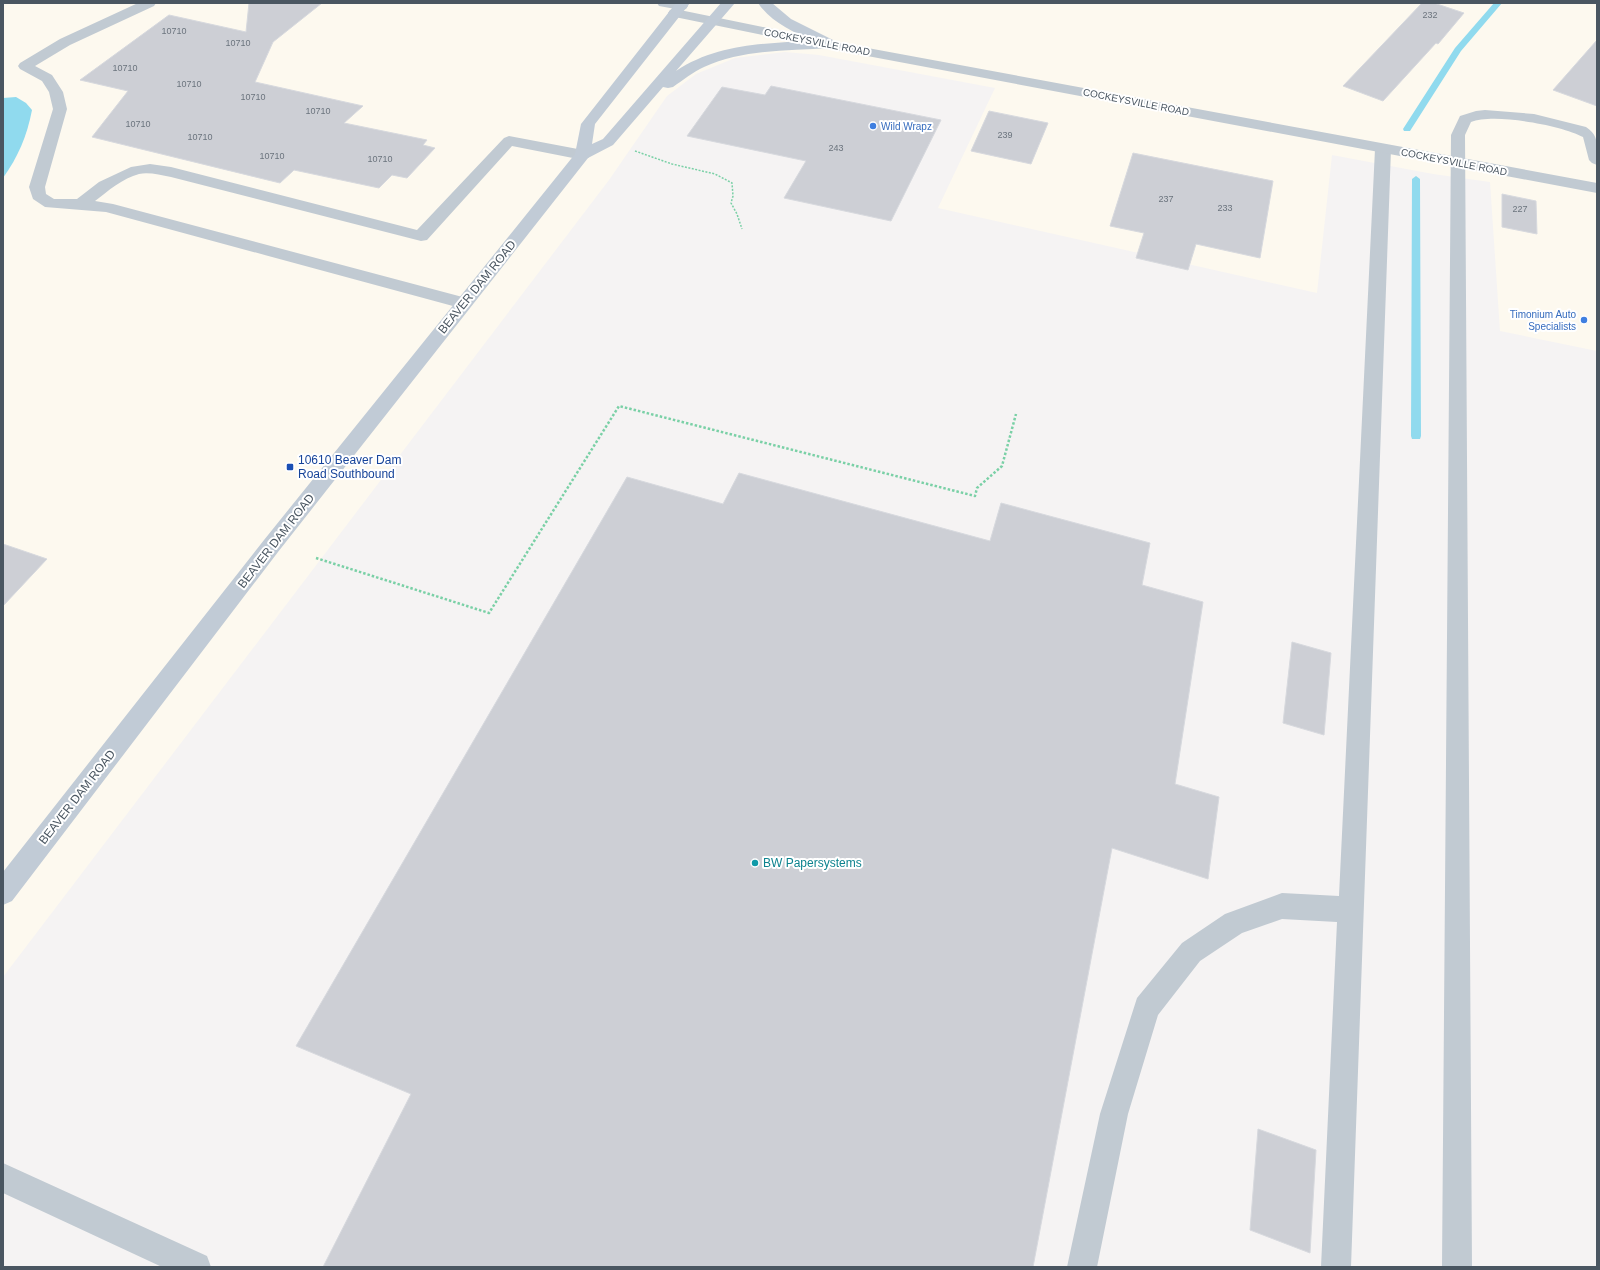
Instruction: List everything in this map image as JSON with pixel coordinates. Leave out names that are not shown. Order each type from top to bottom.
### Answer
[{"type":"main road","name":"BEAVER DAM ROAD","points":[[3,892],[271,546],[583,155],[608,142],[728,3]]},
{"type":"main road","points":[[765,3],[778,16],[790,24],[830,44]]},
{"type":"main road","name":"BEAVER DAM ROAD","points":[[583,155],[588,124],[680,7]]},
{"type":"main road","points":[[644,100],[699,64],[718,57],[750,50],[830,44]]},
{"type":"street","points":[[149,3],[65,42],[25,66],[46,78],[56,92],[60,109],[37,187],[38,196],[51,204],[81,204],[107,207],[464,303]]},
{"type":"street","name":"COCKEYSVILLE ROAD","points":[[664,3],[680,7],[714,21],[1383,149],[1597,188]]},
{"type":"street","points":[[1457,1267],[1458,135],[1465,120],[1477,114],[1546,120],[1581,130],[1588,134],[1594,142],[1597,160]]},
{"type":"street","points":[[81,204],[105,186],[122,176],[136,170],[150,168],[171,172],[421,236],[509,142],[583,155]]},
{"type":"street","points":[[1336,1267],[1383,149]]},
{"type":"street","points":[[1082,1267],[1114,1114],[1147,1008],[1191,952],[1234,923],[1282,906],[1351,910]]},
{"type":"street","points":[[3,1178],[196,1267]]},
{"type":"path","points":[[632,151],[721,176],[732,183],[733,196],[731,203],[737,214],[742,229]]},
{"type":"path","points":[[316,558],[489,613],[619,406],[975,496],[977,488],[1002,466],[1016,414]]},
{"type":"shaded area","points":[[3,3],[1597,3],[1597,351],[1500,331],[1490,182],[1433,174],[1332,155],[1317,293],[938,208],[995,88],[819,55],[785,52],[735,58],[696,74],[667,96],[609,180],[3,977]]},
{"type":"water","points":[[16,97],[26,103],[32,110],[21,146],[3,178],[3,98]]},
{"type":"building","points":[[249,3],[322,3],[273,42],[255,82],[363,106],[344,123],[427,140],[423,145],[435,148],[407,178],[392,175],[379,188],[294,170],[280,183],[92,137],[128,91],[80,80],[169,15],[246,32]]},
{"type":"building","points":[[1422,3],[1434,3],[1464,13],[1438,44],[1436,43],[1383,101],[1343,86]]},
{"type":"building","points":[[1597,40],[1597,106],[1553,90]]},
{"type":"building","points":[[771,86],[941,120],[891,221],[784,198],[806,161],[687,136],[722,87],[765,95]]},
{"type":"building","points":[[989,111],[1048,123],[1031,164],[971,151]]},
{"type":"building","points":[[1133,153],[1273,181],[1260,258],[1196,244],[1188,270],[1136,258],[1144,233],[1110,226]]},
{"type":"building","points":[[1502,194],[1536,201],[1537,234],[1502,227]]},
{"type":"building","name":"BW Papersystems","points":[[739,473],[990,541],[1001,503],[1150,543],[1142,585],[1203,602],[1175,784],[1219,797],[1208,879],[1112,848],[1033,1267],[323,1267],[411,1094],[296,1046],[627,477],[723,504]]},
{"type":"building","points":[[3,544],[47,559],[3,606]]},
{"type":"building","points":[[1292,642],[1331,653],[1324,735],[1283,723]]},
{"type":"building","points":[[1258,1129],[1316,1150],[1310,1253],[1250,1230]]},
{"type":"waterway","points":[[1407,129],[1458,50],[1498,3]]},
{"type":"waterway","points":[[1416,179],[1416,436]]},
{"type":"place","name":"Wild Wrapz","points":[[873,126]]},
{"type":"place","name":"Timonium Auto Specialists","points":[[1584,320]]},
{"type":"place","name":"10610 Beaver Dam Road Southbound","points":[[290,467]]},
{"type":"place","name":"BW Papersystems","points":[[755,863]]}]
